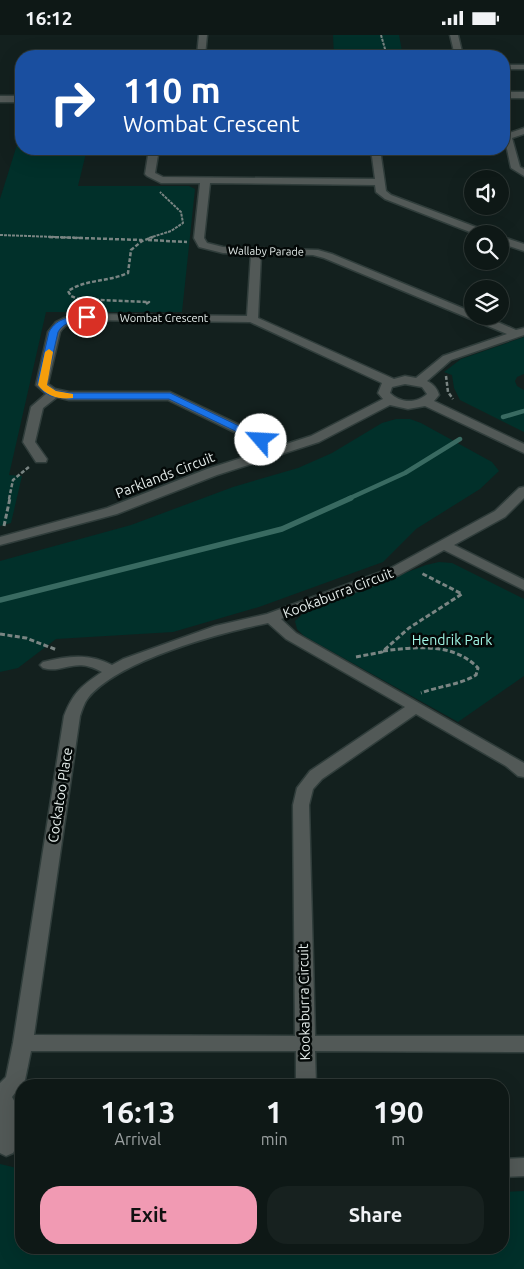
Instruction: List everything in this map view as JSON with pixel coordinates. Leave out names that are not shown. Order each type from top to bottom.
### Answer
[{"type":"street","points":[[202,50],[203,35]]},
{"type":"street","points":[[454,35],[458,50]]},
{"type":"street","points":[[510,67],[524,67]]},
{"type":"street","points":[[510,95],[524,95]]},
{"type":"street","points":[[0,97],[15,98]]},
{"type":"street","points":[[510,102],[524,102]]},
{"type":"street","points":[[510,136],[524,131]]},
{"type":"street","points":[[510,147],[516,167],[524,173]]},
{"type":"street","points":[[153,155],[150,174],[161,180],[379,182]]},
{"type":"street","points":[[377,155],[381,192],[388,197],[464,226]]},
{"type":"street","points":[[200,242],[205,181]]},
{"type":"street","name":"Wallaby Parade","points":[[200,242],[214,249],[300,251],[328,256],[464,312]]},
{"type":"street","points":[[509,242],[524,248]]},
{"type":"street","points":[[252,319],[254,312],[256,250]]},
{"type":"street","name":"Wombat Crescent","points":[[54,394],[42,385],[42,380],[57,325],[66,320],[87,317],[252,319],[392,383]]},
{"type":"street","name":"Wallaby Parade","points":[[499,325],[520,332]]},
{"type":"street","points":[[418,382],[448,357],[497,342],[520,332]]},
{"type":"street","points":[[405,380],[418,382],[430,387],[433,395],[426,401],[404,404],[390,400],[384,393],[387,385],[392,383],[405,380]]},
{"type":"street","points":[[41,459],[29,442],[37,407],[54,394],[69,396],[170,396],[261,440],[276,452]]},
{"type":"street","name":"Parklands Circuit","points":[[2,535],[112,511],[212,472],[315,439],[390,400]]},
{"type":"street","points":[[426,401],[524,449]]},
{"type":"street","name":"Kookaburra Circuit","points":[[524,491],[500,513],[408,565],[270,618],[291,635],[512,762],[524,772]]},
{"type":"street","points":[[444,545],[524,586]]},
{"type":"street","name":"Cockatoo Place","points":[[15,1079],[23,1043],[72,716],[79,698],[111,671],[128,662],[220,629],[270,618]]},
{"type":"street","points":[[48,665],[73,660],[88,660],[111,671]]},
{"type":"street","name":"Kookaburra Circuit","points":[[306,1079],[301,805],[305,788],[316,775],[416,707]]},
{"type":"street","points":[[23,1043],[524,1044]]},
{"type":"street","name":"Cockatoo Place","points":[[6,1147],[11,1113],[0,1096],[15,1080]]},
{"type":"street","points":[[509,1168],[524,1167]]},
{"type":"path","points":[[382,35],[385,50]]},
{"type":"path","points":[[128,305],[149,302],[78,299],[71,296],[68,291],[82,284],[117,278],[128,273],[131,250],[142,240],[172,231],[183,223],[181,212],[160,192],[158,185],[161,180]]},
{"type":"path","points":[[0,235],[200,242]]},
{"type":"path","points":[[2,535],[13,480],[25,469],[41,459]]},
{"type":"path","points":[[382,651],[409,628],[462,594],[408,565]]},
{"type":"path","points":[[0,634],[26,638],[54,647],[73,660]]},
{"type":"path","points":[[341,664],[357,657],[382,651],[411,648],[440,649],[460,654],[474,661],[478,668],[476,675],[465,682],[438,686],[428,692],[398,696]]},
{"type":"green space","points":[[333,35],[399,35],[402,50],[334,50]]},
{"type":"green space","points":[[15,151],[15,155],[86,155],[78,186],[189,186],[195,189],[182,312],[46,312],[9,475],[22,476],[11,523],[0,526],[0,199]]},
{"type":"green space","points":[[524,337],[524,374],[517,377],[515,381],[517,386],[524,390],[524,432],[460,400],[454,388],[452,375],[444,372],[461,359]]},
{"type":"green space","points":[[396,419],[410,419],[421,423],[492,462],[499,471],[480,489],[416,529],[383,562],[259,607],[173,632],[56,639],[18,668],[0,672],[0,561],[131,525],[233,487],[298,468],[332,453],[382,423]]},
{"type":"green space","name":"Hendrik Park","points":[[439,562],[452,563],[524,599],[524,676],[458,722],[304,636],[297,629],[295,621],[307,610],[426,565]]},
{"type":"green space","points":[[0,1164],[15,1168],[15,1254],[509,1254],[509,1192],[524,1191],[524,1269],[0,1269]]},
{"type":"waterway","points":[[503,417],[524,411]]},
{"type":"waterway","points":[[348,499],[405,473],[460,439]]},
{"type":"waterway","points":[[0,600],[282,529],[351,498]]},
{"type":"slow traffic","points":[[49,352],[42,385],[54,394],[70,396]]},
{"type":"route","points":[[87,317],[66,320],[57,325],[42,380],[42,385],[47,390],[54,394],[69,396],[170,396],[261,440]]}]
